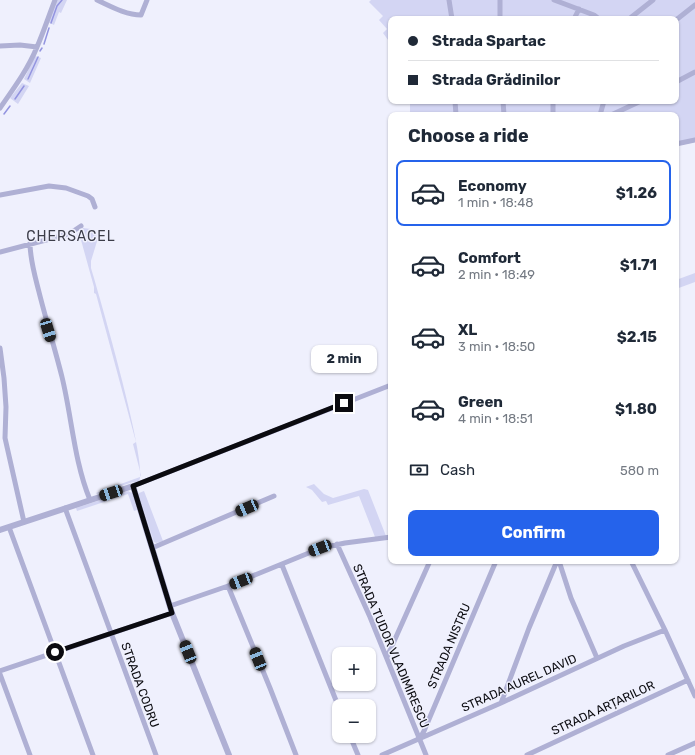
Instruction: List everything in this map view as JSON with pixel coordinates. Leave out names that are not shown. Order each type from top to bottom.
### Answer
[{"type":"street","points":[[0,108],[20,80],[37,47],[55,0]]},
{"type":"street","points":[[97,0],[141,16],[146,0]]},
{"type":"street","points":[[449,0],[452,16]]},
{"type":"street","points":[[500,0],[500,16]]},
{"type":"street","points":[[554,0],[595,16]]},
{"type":"street","points":[[633,16],[653,0]]},
{"type":"street","points":[[679,18],[695,6]]},
{"type":"street","points":[[576,16],[579,9]]},
{"type":"street","points":[[0,46],[26,45],[37,47]]},
{"type":"street","points":[[679,80],[695,72]]},
{"type":"street","points":[[617,112],[635,104]]},
{"type":"street","points":[[679,143],[695,140]]},
{"type":"street","points":[[0,195],[49,186],[58,186],[88,196],[92,199],[95,207]]},
{"type":"street","points":[[0,252],[69,234],[81,226]]},
{"type":"street","points":[[30,244],[30,255],[62,378],[74,441],[90,500]]},
{"type":"street","points":[[0,348],[6,407],[5,438],[24,522]]},
{"type":"street","points":[[0,530],[133,486],[388,386]]},
{"type":"street","points":[[133,486],[172,613],[229,755]]},
{"type":"street","points":[[152,548],[274,496]]},
{"type":"street","name":"STRADA CODRU","points":[[65,508],[156,755]]},
{"type":"street","points":[[9,527],[92,755]]},
{"type":"street","points":[[170,606],[228,586],[282,565],[320,548],[337,544],[388,538]]},
{"type":"street","name":"STRADA TUDOR VLADIMIRESCU","points":[[337,544],[387,657],[426,755]]},
{"type":"street","points":[[387,657],[429,564]]},
{"type":"street","name":"STRADA NISTRU","points":[[419,739],[424,732],[495,564]]},
{"type":"street","points":[[501,703],[524,641],[557,564]]},
{"type":"street","points":[[559,564],[571,598],[597,658]]},
{"type":"street","points":[[633,564],[695,696]]},
{"type":"street","points":[[282,565],[335,699]]},
{"type":"street","points":[[228,586],[296,755]]},
{"type":"street","points":[[30,755],[0,672],[172,613]]},
{"type":"street","name":"STRADA AUREL DAVID","points":[[382,755],[501,703],[624,646],[665,630]]},
{"type":"street","name":"STRADA ARȚARILOR","points":[[527,755],[688,680]]},
{"type":"street","points":[[353,743],[358,755]]},
{"type":"street","points":[[668,755],[695,743]]},
{"type":"shaded area","points":[[57,0],[67,0],[61,13],[59,12],[54,25],[48,22]]},
{"type":"shaded area","points":[[371,0],[695,0],[695,142],[679,145],[679,112],[410,112],[410,104],[679,104],[679,16],[388,16],[388,40],[383,33],[387,29],[379,20],[383,16],[369,2]]},
{"type":"shaded area","points":[[35,56],[41,58],[30,83],[24,79]]},
{"type":"shaded area","points":[[22,83],[29,86],[18,104],[10,98]]},
{"type":"shaded area","points":[[83,228],[91,229],[98,238],[91,261],[91,268],[122,379],[137,445],[140,471],[133,444],[136,442],[96,294],[94,293],[94,287],[81,240],[76,238],[77,234]]},
{"type":"shaded area","points":[[695,273],[695,282],[679,288],[679,279]]},
{"type":"shaded area","points":[[139,477],[139,481],[134,483],[133,482],[97,494],[96,493]]},
{"type":"shaded area","points":[[314,484],[324,494],[333,498],[364,489],[368,490],[386,536],[375,537],[359,496],[328,505],[326,501],[322,502],[312,490],[306,487]]},
{"type":"shaded area","points":[[128,491],[132,493],[137,510],[134,511],[128,494],[77,511],[76,508]]},
{"type":"shaded area","points":[[144,491],[163,541],[156,543],[154,542],[139,495],[139,493]]},
{"type":"waterway","points":[[51,23],[57,6],[62,0]]},
{"type":"waterway","points":[[44,44],[49,28]]},
{"type":"waterway","points":[[28,79],[38,57]]},
{"type":"waterway","points":[[15,99],[24,86]]},
{"type":"waterway","points":[[4,114],[10,106]]},
{"type":"district","name":"CHERSACEL","points":[[71,236]]},
{"type":"route","points":[[55,652],[172,613],[133,486],[344,403]]}]
